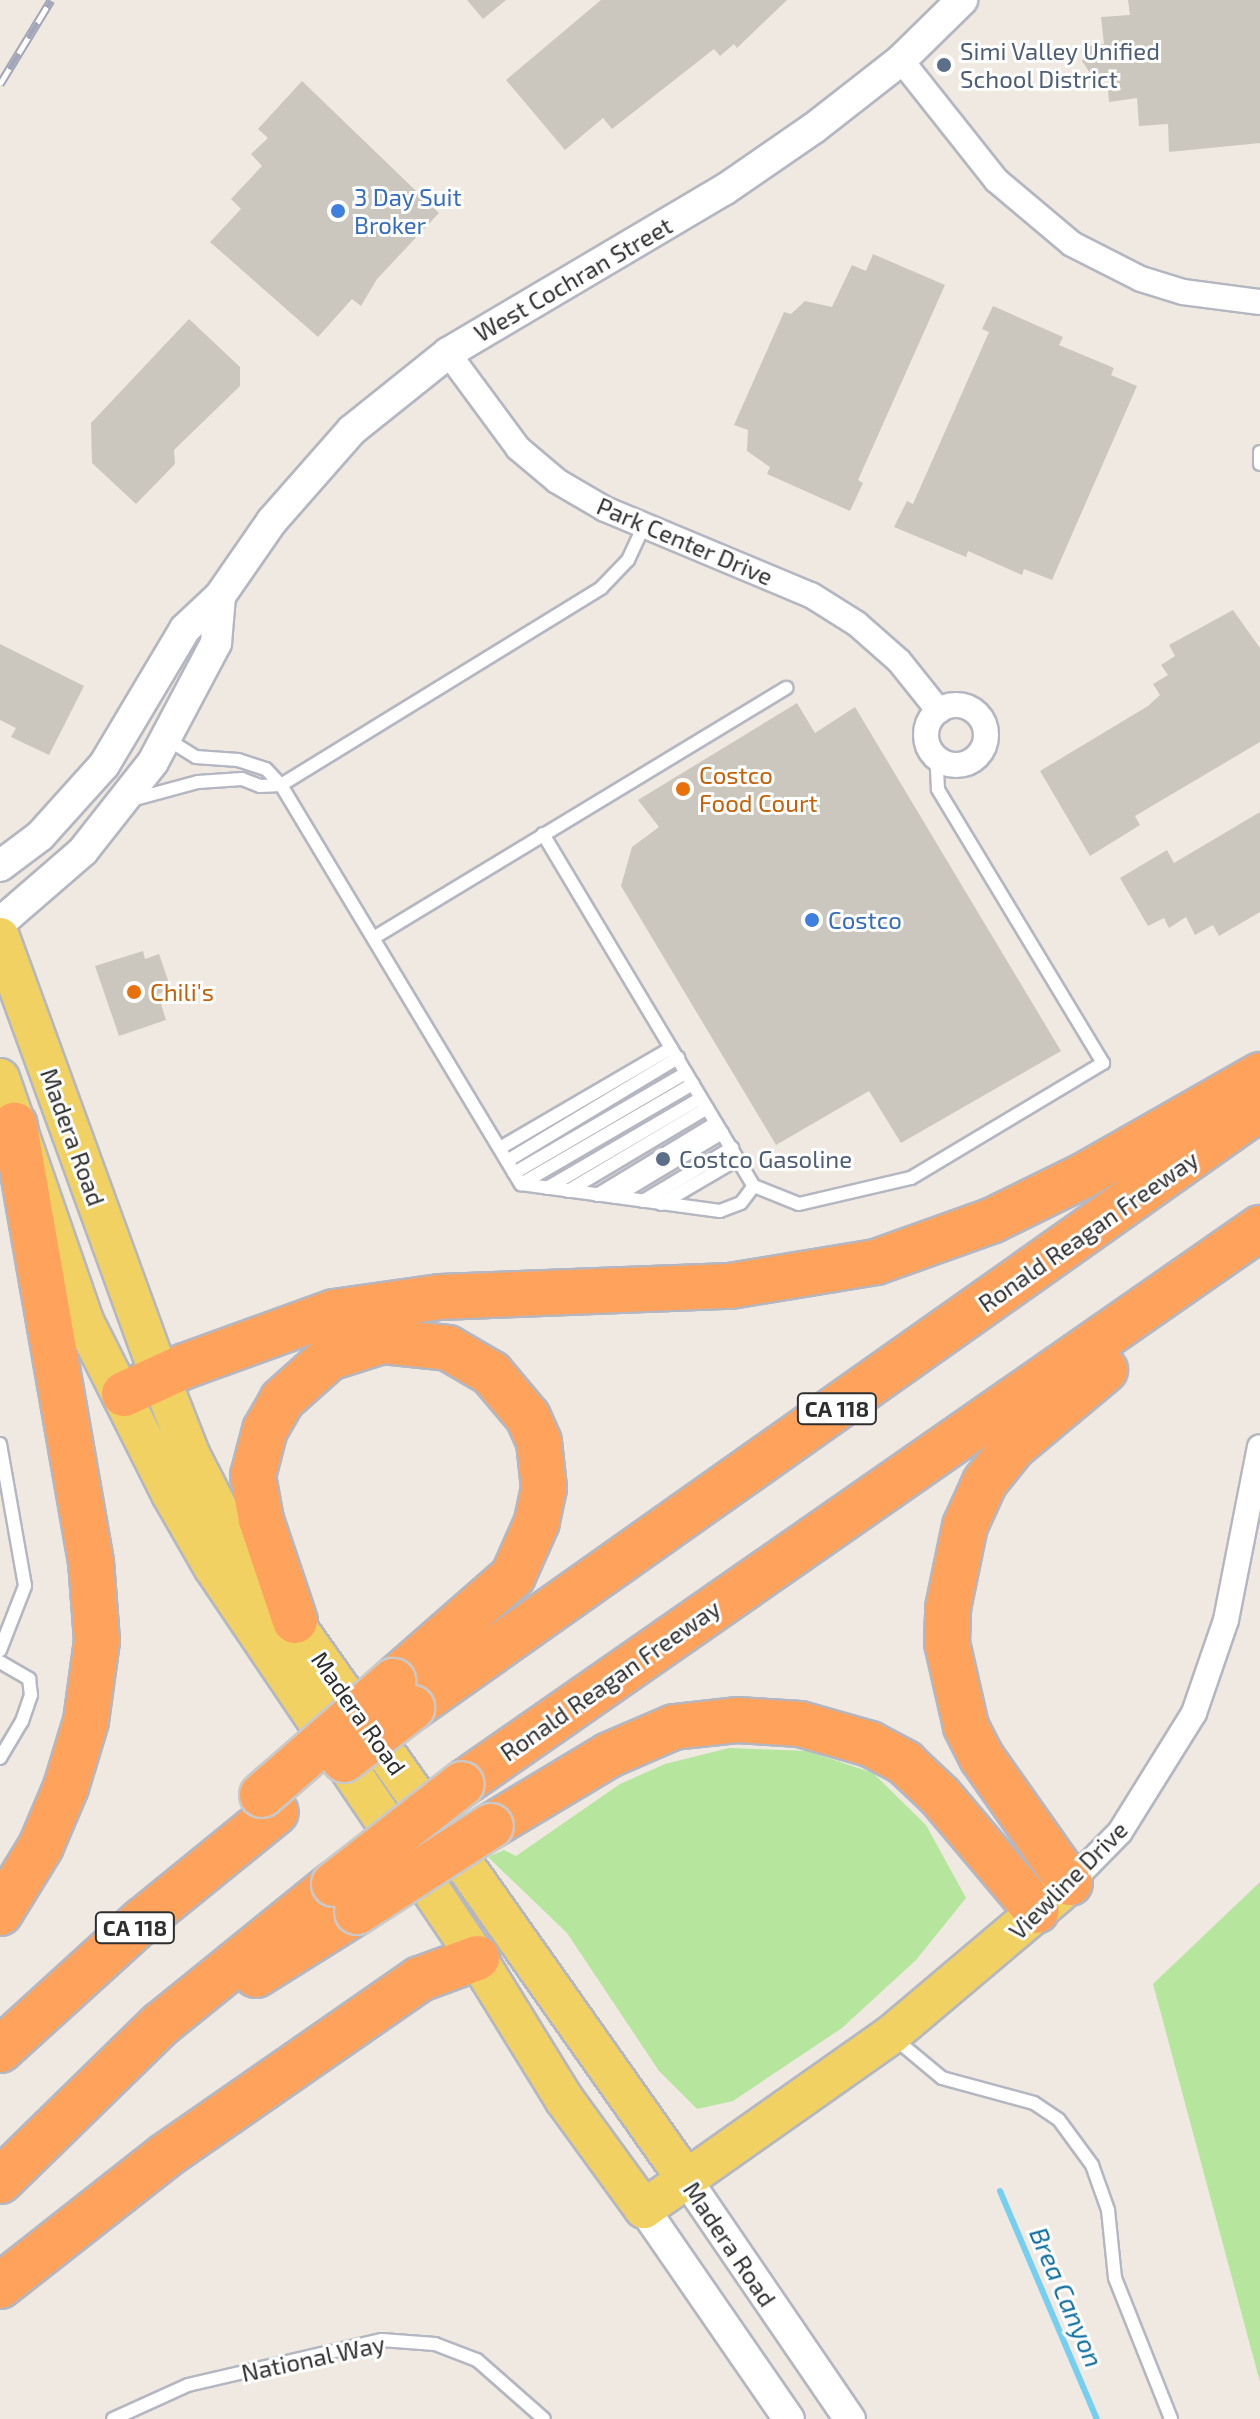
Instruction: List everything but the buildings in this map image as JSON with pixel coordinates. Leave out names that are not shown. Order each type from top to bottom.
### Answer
[{"type":"highway","points":[[142,1386],[334,1312],[440,1297],[730,1286],[876,1262],[1006,1214],[1260,1075]]},
{"type":"highway","name":"Ronald Reagan Freeway","points":[[402,1694],[1260,1108]]},
{"type":"highway","points":[[0,1913],[41,1846],[66,1787],[86,1721],[97,1641],[91,1562],[15,1125]]},
{"type":"highway","name":"Ronald Reagan Freeway","points":[[0,2181],[161,2024],[346,1898],[462,1784],[1260,1228]]},
{"type":"highway","points":[[1070,1883],[982,1758],[966,1726],[947,1643],[950,1594],[965,1526],[985,1482],[1013,1447],[1066,1399],[1160,1330],[1260,1238]]},
{"type":"highway","points":[[0,2050],[76,1981],[164,1881],[269,1804],[402,1694],[504,1585],[526,1553],[544,1488],[539,1442],[528,1417],[491,1373],[448,1348],[383,1341],[329,1358],[282,1400],[265,1430],[253,1476],[261,1520],[295,1621]]},
{"type":"highway","points":[[346,1898],[491,1826],[609,1755],[674,1727],[737,1720],[800,1724],[870,1744],[905,1763],[940,1796],[1037,1911]]},
{"type":"highway","points":[[0,2286],[165,2156],[420,1979],[477,1958]]},
{"type":"main road","name":"Madera Road","points":[[0,937],[142,1386],[171,1494],[213,1567],[477,1958],[564,2099],[644,2209]]},
{"type":"main road","name":"Madera Road","points":[[0,1078],[84,1321],[142,1386],[191,1456],[230,1532],[686,2179]]},
{"type":"main road","name":"Viewline Drive","points":[[644,2209],[891,2035],[1070,1883]]},
{"type":"street","name":"West Cochran Street","points":[[0,866],[40,836],[89,783],[129,726],[185,629],[220,596],[308,476],[400,388],[448,353],[724,190],[901,60],[962,0]]},
{"type":"street","points":[[901,60],[996,180],[1072,244],[1141,279],[1183,292],[1260,302]]},
{"type":"street","name":"Park Center Drive","points":[[448,353],[518,448],[557,481],[644,525],[811,595],[857,624],[899,661],[939,711]]},
{"type":"street","points":[[0,923],[83,851],[125,803],[167,739],[216,643],[220,596]]},
{"type":"street","points":[[966,707],[981,718],[986,735],[981,753],[964,764],[936,756],[927,738],[939,711],[966,707]]},
{"type":"street","name":"Viewline Drive","points":[[1070,1883],[1120,1832],[1194,1713],[1226,1620],[1260,1447]]},
{"type":"street","name":"Madera Road","points":[[686,2179],[850,2419]]},
{"type":"street","name":"Madera Road","points":[[644,2209],[789,2419]]},
{"type":"lane","points":[[1260,452],[1260,464]]},
{"type":"lane","points":[[125,803],[198,782],[242,779],[260,786],[281,785],[601,588],[628,560],[644,525]]},
{"type":"lane","points":[[375,937],[786,688]]},
{"type":"lane","points":[[167,739],[196,757],[238,760],[266,769],[281,785],[518,1178],[547,1188],[720,1211],[741,1203],[754,1186]]},
{"type":"lane","points":[[543,834],[754,1186],[799,1204],[911,1178],[1103,1063],[971,835],[938,789],[936,756]]},
{"type":"lane","points":[[500,1148],[674,1053]]},
{"type":"lane","points":[[507,1161],[674,1053]]},
{"type":"lane","points":[[518,1178],[689,1078]]},
{"type":"lane","points":[[547,1188],[704,1103]]},
{"type":"lane","points":[[568,1191],[704,1103]]},
{"type":"lane","points":[[597,1195],[719,1128]]},
{"type":"lane","points":[[615,1197],[719,1128]]},
{"type":"lane","points":[[643,1201],[735,1153]]},
{"type":"lane","points":[[661,1204],[735,1153]]},
{"type":"lane","points":[[0,1444],[25,1586],[0,1650]]},
{"type":"lane","points":[[0,1662],[29,1679],[31,1695],[22,1721],[0,1758]]},
{"type":"lane","points":[[891,2035],[924,2069],[942,2078],[1034,2103],[1059,2120],[1092,2165],[1108,2210],[1115,2278],[1171,2419]]},
{"type":"lane","name":"National Way","points":[[113,2419],[188,2385],[382,2340],[435,2344],[477,2360],[544,2419]]},
{"type":"green space","points":[[729,1748],[807,1751],[873,1773],[926,1825],[966,1898],[916,1960],[842,2028],[733,2101],[697,2109],[659,2071],[567,1933],[488,1857],[504,1850],[516,1856],[620,1784],[665,1764]]},
{"type":"green space","points":[[1260,1882],[1260,2382],[1153,1984]]},
{"type":"waterway","name":"Brea Canyon","points":[[1000,2191],[1097,2419]]},
{"type":"railway","points":[[0,84],[51,0]]},
{"type":"place","name":"Simi Valley Unified School District","points":[[944,65]]},
{"type":"place","name":"3 Day Suit Broker","points":[[338,211]]},
{"type":"place","name":"Costco Food Court","points":[[683,789]]},
{"type":"place","name":"Costco","points":[[812,920]]},
{"type":"place","name":"Chili's","points":[[134,992]]},
{"type":"place","name":"Costco Gasoline","points":[[663,1159]]}]
